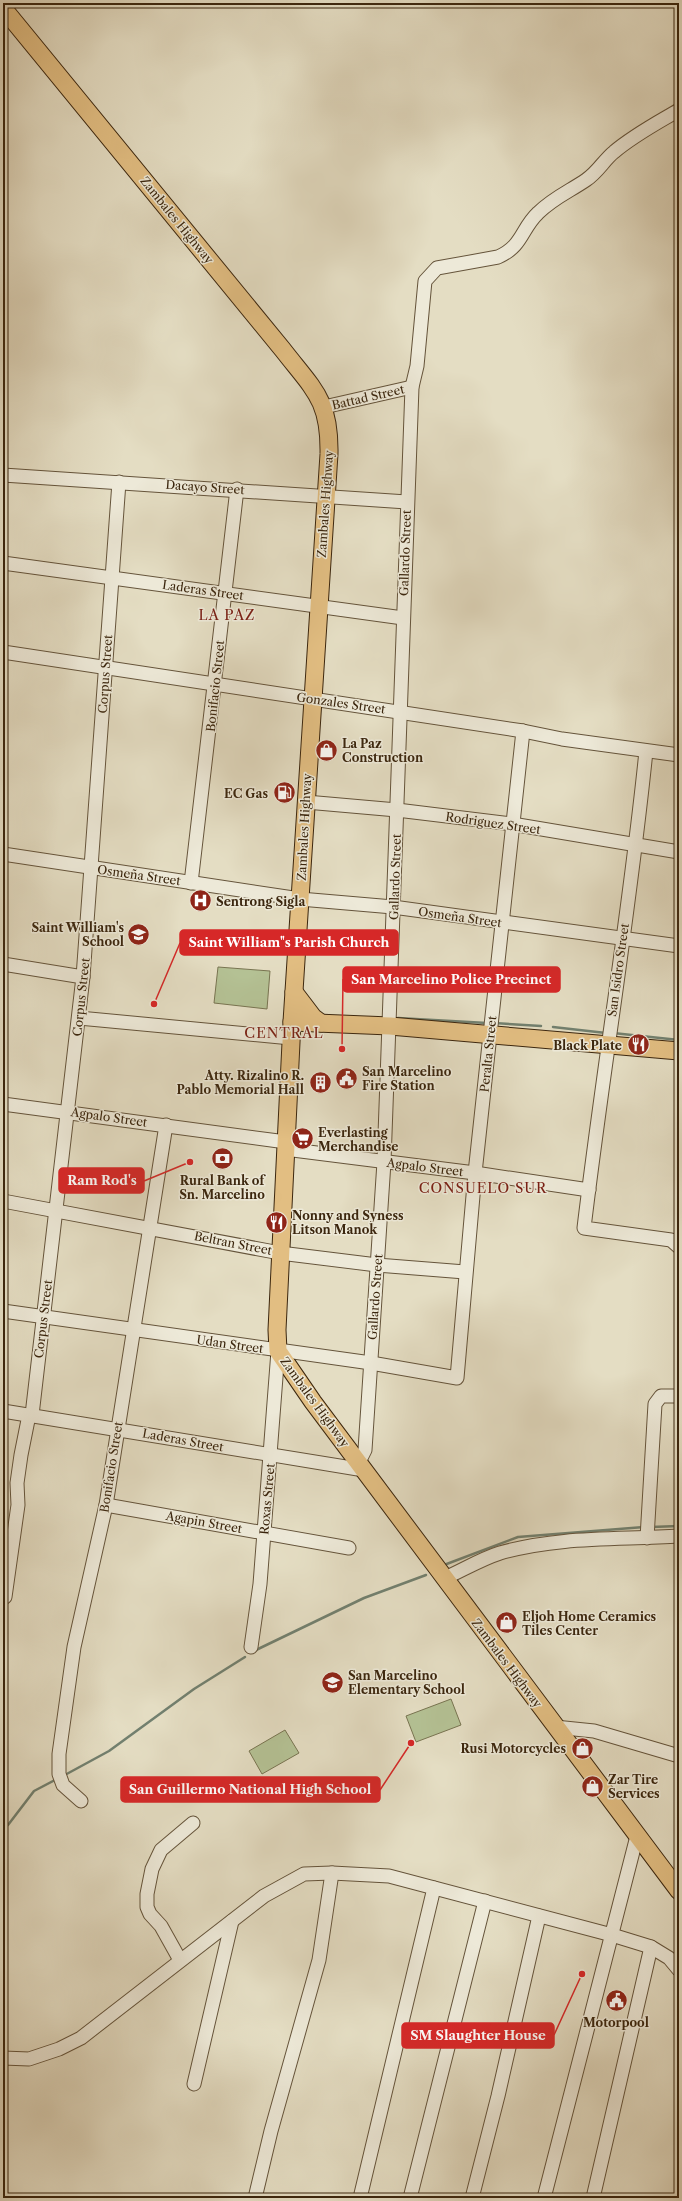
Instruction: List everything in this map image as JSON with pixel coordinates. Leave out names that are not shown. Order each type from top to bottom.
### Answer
[{"type":"main road","name":"Zambales Highway","points":[[3,8],[284,350],[320,398],[324,407],[329,433],[326,497],[291,1030],[280,1252],[278,1351],[313,1402],[679,1891]]},
{"type":"main road","points":[[294,992],[313,1017],[322,1024]]},
{"type":"main road","points":[[291,1030],[322,1024],[390,1026],[679,1051]]},
{"type":"street","name":"Gallardo Street","points":[[362,1466],[365,1450],[384,1162],[402,712],[403,618],[412,387],[417,366],[426,281],[437,268],[498,257],[507,253],[514,248],[538,213],[563,193],[586,180],[599,169],[613,153],[630,139],[679,110]]},
{"type":"street","name":"Battad Street","points":[[324,407],[412,387]]},
{"type":"street","name":"Dacayo Street","points":[[3,475],[237,489],[407,502]]},
{"type":"street","name":"Corpus Street","points":[[5,1597],[18,1505],[17,1483],[20,1462],[31,1415],[44,1316],[84,977],[119,482]]},
{"type":"street","name":"Bonifacio Street","points":[[192,883],[216,684],[237,489]]},
{"type":"street","name":"Laderas Street","points":[[3,563],[226,592],[318,607],[403,618]]},
{"type":"street","name":"Gonzales Street","points":[[3,652],[312,700],[402,712],[523,731],[562,739],[679,755]]},
{"type":"street","name":"Peralta Street","points":[[457,1378],[465,1272],[475,1173],[523,731]]},
{"type":"street","name":"San Isidro Street","points":[[646,751],[637,845],[622,938],[584,1228],[670,1240],[679,1247]]},
{"type":"street","name":"Rodriguez Street","points":[[306,802],[397,810],[512,824],[679,852]]},
{"type":"street","name":"Osmeña Street","points":[[3,854],[300,899],[393,907],[679,946]]},
{"type":"street","points":[[3,964],[84,977]]},
{"type":"street","points":[[79,1018],[291,1030]]},
{"type":"street","name":"Agpalo Street","points":[[3,1104],[69,1111],[166,1125],[384,1162],[475,1173],[588,1190]]},
{"type":"street","name":"Bonifacio Street","points":[[81,1801],[61,1779],[59,1754],[74,1647],[106,1505],[166,1125]]},
{"type":"street","name":"Beltran Street","points":[[3,1201],[280,1252],[377,1264],[465,1272]]},
{"type":"street","name":"Udan Street","points":[[3,1310],[278,1351],[371,1363],[457,1378]]},
{"type":"street","name":"Roxas Street","points":[[251,1647],[260,1584],[278,1351]]},
{"type":"street","points":[[647,1532],[655,1404],[661,1396],[679,1396]]},
{"type":"street","name":"Laderas Street","points":[[3,1411],[270,1455],[362,1466]]},
{"type":"street","name":"Agapin Street","points":[[106,1505],[349,1548]]},
{"type":"street","points":[[445,1578],[499,1554],[552,1542],[647,1532],[679,1536]]},
{"type":"street","points":[[555,1727],[594,1731],[679,1756]]},
{"type":"street","points":[[180,1960],[161,1926],[146,1907],[147,1894],[152,1869],[161,1850],[193,1823]]},
{"type":"street","points":[[544,2198],[637,1836]]},
{"type":"street","points":[[3,2058],[29,2059],[59,2049],[81,2038],[264,1896],[304,1874],[332,1873],[389,1876],[612,1935],[651,1947],[669,1958],[679,1970]]},
{"type":"street","points":[[255,2198],[271,2131],[319,1960],[332,1873]]},
{"type":"street","points":[[360,2198],[434,1888]]},
{"type":"street","points":[[410,2198],[485,1901]]},
{"type":"street","points":[[472,2198],[498,2096],[539,1916]]},
{"type":"street","points":[[194,2084],[232,1921]]},
{"type":"street","points":[[593,2198],[651,1947]]},
{"type":"green space","points":[[218,967],[270,971],[267,1009],[214,1003]]},
{"type":"green space","points":[[451,1699],[461,1725],[416,1742],[406,1716]]},
{"type":"green space","points":[[285,1730],[299,1753],[262,1774],[249,1751]]},
{"type":"waterway","points":[[398,1018],[487,1023]]},
{"type":"waterway","points":[[494,1023],[541,1026]]},
{"type":"waterway","points":[[553,1027],[606,1033]]},
{"type":"waterway","points":[[613,1033],[679,1040]]},
{"type":"waterway","points":[[651,1527],[679,1526]]},
{"type":"waterway","points":[[444,1565],[518,1537],[644,1527]]},
{"type":"waterway","points":[[256,1650],[364,1598],[426,1575]]},
{"type":"waterway","points":[[63,1776],[109,1751],[194,1689],[245,1657]]},
{"type":"waterway","points":[[3,1826],[8,1825],[34,1791],[57,1779]]},
{"type":"place","name":"La Paz Construction","points":[[327,750]]},
{"type":"place","name":"EC Gas","points":[[284,793]]},
{"type":"place","name":"Sentrong Sigla","points":[[201,901]]},
{"type":"place","name":"Saint William's School","points":[[139,934]]},
{"type":"place","name":"Saint William\"s Parish Church","points":[[154,1004]]},
{"type":"place","name":"Black Plate","points":[[638,1045]]},
{"type":"place","name":"San Marcelino Police Precinct","points":[[342,1049]]},
{"type":"place","name":"San Marcelino Fire Station","points":[[347,1078]]},
{"type":"place","name":"Atty. Rizalino R. Pablo Memorial Hall","points":[[320,1082]]},
{"type":"place","name":"Everlasting Merchandise","points":[[303,1139]]},
{"type":"place","name":"Rural Bank of Sn. Marcelino","points":[[222,1159]]},
{"type":"place","name":"Ram Rod's","points":[[190,1162]]},
{"type":"place","name":"Nonny and Syness Litson Manok","points":[[277,1222]]},
{"type":"place","name":"Eljoh Home Ceramics Tiles Center","points":[[506,1623]]},
{"type":"place","name":"San Marcelino Elementary School","points":[[333,1682]]},
{"type":"place","name":"San Guillermo National High School","points":[[411,1743]]},
{"type":"place","name":"Rusi Motorcycles","points":[[582,1748]]},
{"type":"place","name":"Zar Tire Services","points":[[593,1786]]},
{"type":"place","name":"SM Slaughter House","points":[[582,1974]]},
{"type":"place","name":"Motorpool","points":[[616,2001]]},
{"type":"district","name":"LA PAZ","points":[[227,615]]},
{"type":"district","name":"CENTRAL","points":[[284,1033]]},
{"type":"district","name":"CONSUELO SUR","points":[[483,1188]]}]
